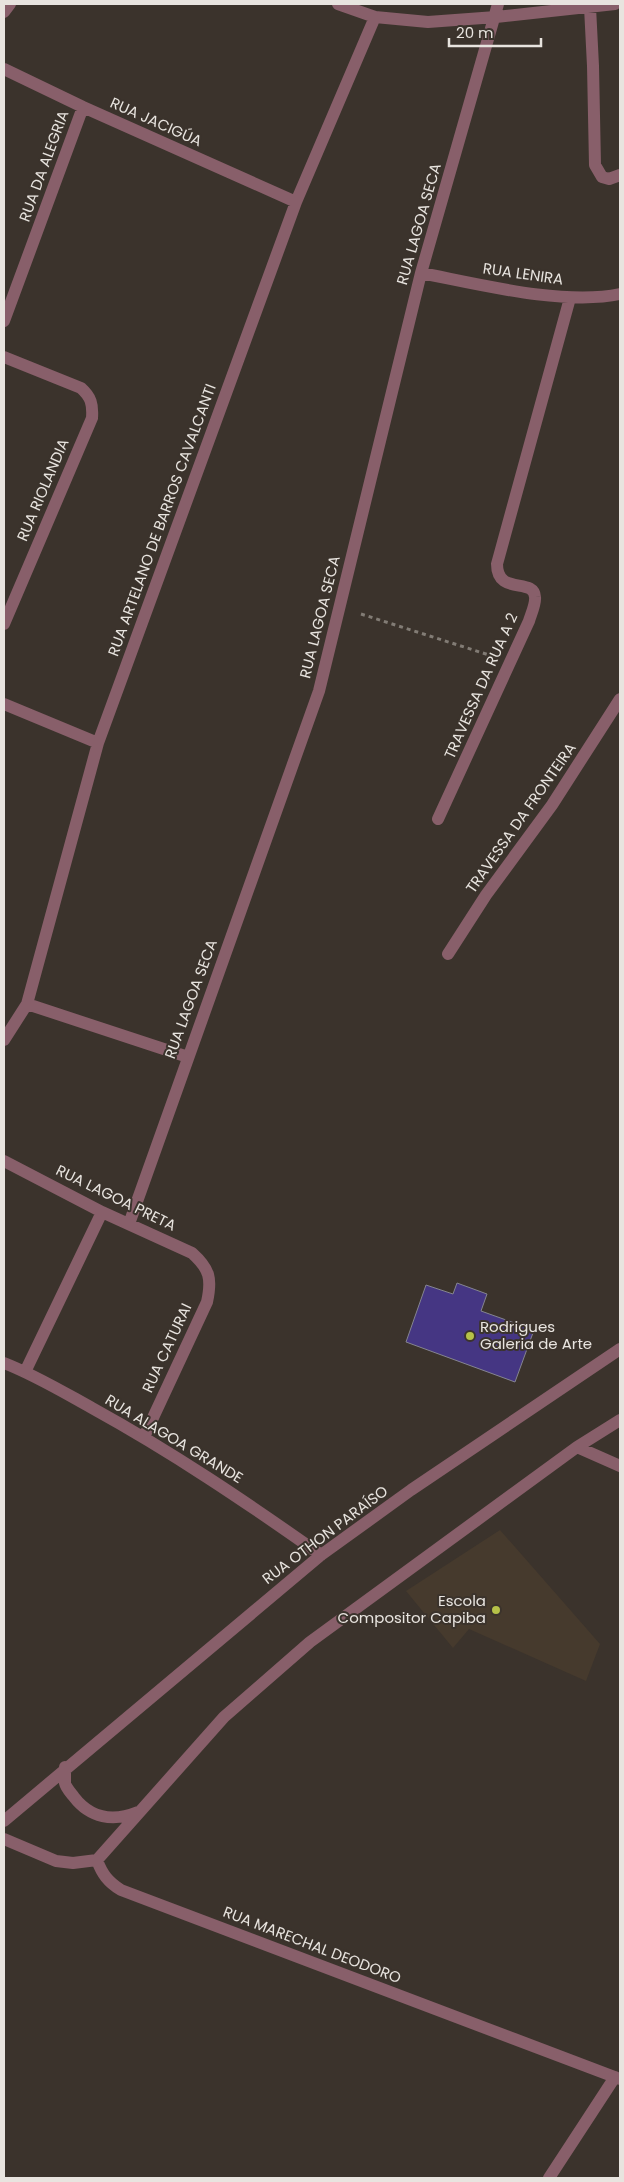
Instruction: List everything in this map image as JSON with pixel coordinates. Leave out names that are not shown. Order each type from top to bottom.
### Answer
[{"type":"street","points":[[4,12],[10,4]]},
{"type":"street","points":[[338,4],[375,17],[428,22],[496,18],[615,4]]},
{"type":"street","name":"RUA LAGOA SECA","points":[[129,1224],[319,691],[422,274],[496,18],[498,4]]},
{"type":"street","points":[[590,7],[594,66],[595,165],[602,177],[609,179],[620,176]]},
{"type":"street","name":"RUA ARTELANO DE BARROS CAVALCANTI","points":[[4,1040],[27,1004],[98,743],[296,202],[375,17]]},
{"type":"street","name":"RUA JACIGÚA","points":[[4,69],[83,107],[296,202]]},
{"type":"street","name":"RUA DA ALEGRIA","points":[[4,321],[83,107]]},
{"type":"street","name":"RUA LENIRA","points":[[422,274],[484,286],[570,298],[620,294]]},
{"type":"street","name":"TRAVESSA DA RUA A 2","points":[[438,820],[529,621],[535,598],[534,592],[526,587],[506,583],[500,578],[498,564],[570,298]]},
{"type":"street","name":"RUA RIOLANDIA","points":[[4,357],[81,388],[89,395],[93,406],[92,418],[4,624]]},
{"type":"street","name":"TRAVESSA DA FRONTEIRA","points":[[448,954],[486,895],[552,805],[620,699]]},
{"type":"street","points":[[4,704],[98,743]]},
{"type":"street","points":[[27,1004],[188,1056]]},
{"type":"street","name":"RUA LAGOA PRETA","points":[[4,1161],[102,1212],[192,1253],[202,1261],[208,1272]]},
{"type":"street","points":[[25,1372],[102,1212]]},
{"type":"street","name":"RUA CATURAI","points":[[144,1437],[207,1302],[210,1284],[208,1272]]},
{"type":"street","name":"RUA OTHON PARAÍSO","points":[[4,1821],[66,1767],[321,1555],[411,1490],[620,1349]]},
{"type":"street","name":"RUA ALAGOA GRANDE","points":[[4,1363],[25,1372],[144,1437],[236,1494],[321,1555]]},
{"type":"street","points":[[4,1839],[56,1862],[73,1863],[97,1860],[224,1717],[310,1642],[577,1447],[620,1420]]},
{"type":"street","points":[[577,1447],[620,1466]]},
{"type":"street","points":[[66,1767],[65,1786],[81,1806],[88,1811],[110,1818],[125,1818],[139,1812]]},
{"type":"street","name":"RUA MARECHAL DEODORO","points":[[97,1860],[102,1874],[110,1883],[121,1890],[618,2078]]},
{"type":"street","points":[[549,2178],[618,2078]]},
{"type":"path","points":[[339,607],[510,662]]},
{"type":"shaded area","name":"Escola Compositor Capiba","points":[[500,1530],[600,1644],[586,1681],[469,1629],[453,1648],[406,1591]]},
{"type":"building","name":"Rodrigues Galeria de Arte","points":[[457,1283],[487,1294],[481,1311],[534,1330],[515,1382],[406,1342],[426,1285],[453,1294]]},
{"type":"place","name":"Rodrigues Galeria de Arte","points":[[470,1336]]},
{"type":"place","name":"Escola Compositor Capiba","points":[[496,1610]]}]
